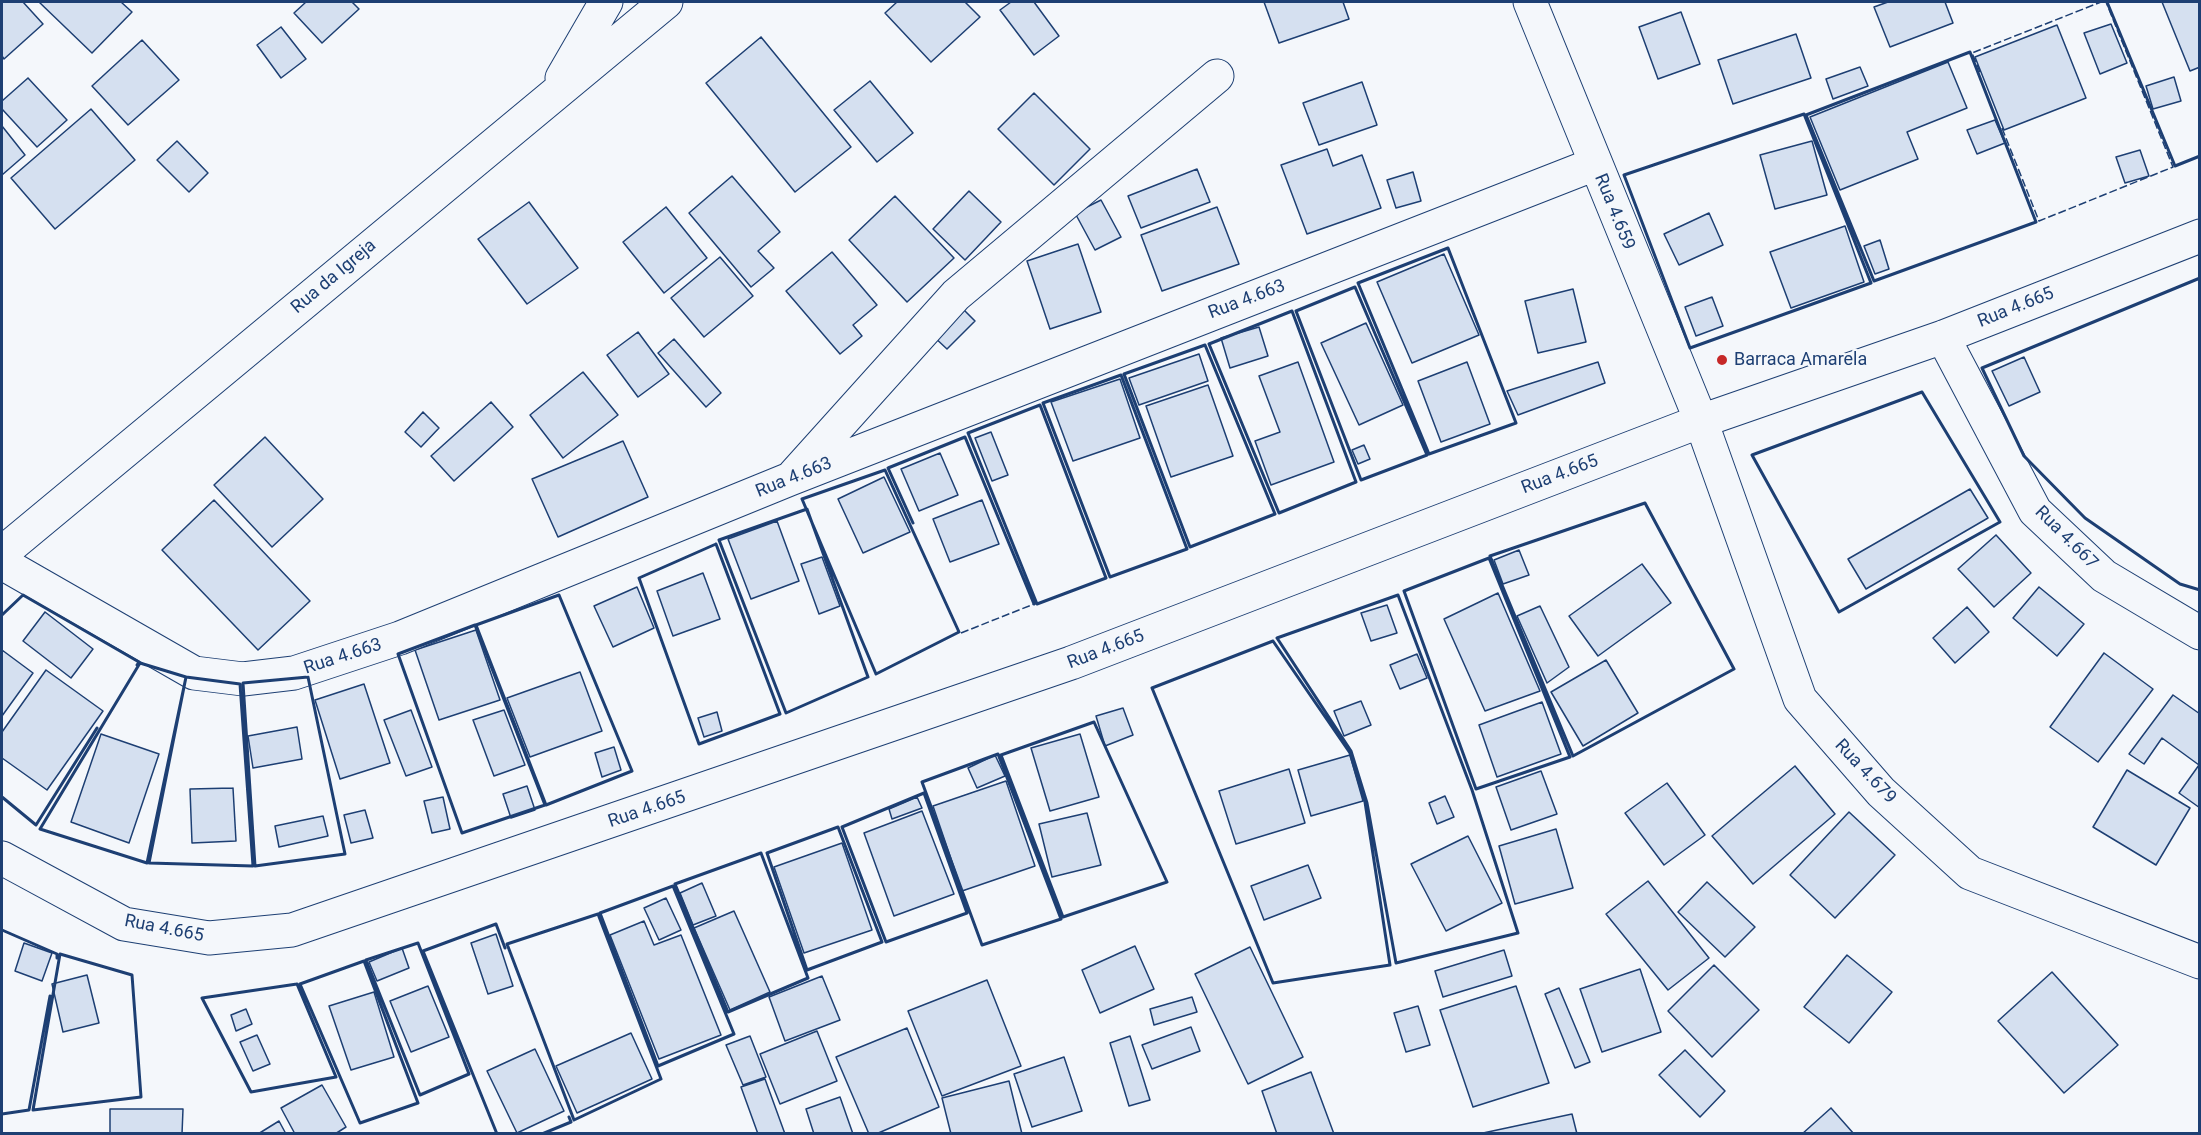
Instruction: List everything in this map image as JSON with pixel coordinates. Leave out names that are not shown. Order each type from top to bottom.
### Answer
[{"type":"street","points":[[550,98],[606,2]]},
{"type":"street","name":"Rua da Igreja","points":[[2,553],[666,2]]},
{"type":"street","name":"Rua 4.659","points":[[1537,4],[1595,164],[1701,421]]},
{"type":"street","points":[[790,479],[956,295],[1217,76]]},
{"type":"street","name":"Rua 4.663","points":[[2,563],[194,673],[243,679],[294,673],[400,638],[790,479],[1595,164]]},
{"type":"street","name":"Rua 4.665","points":[[2,858],[124,924],[210,938],[291,930],[1071,663],[1701,421],[1943,337],[2199,236]]},
{"type":"street","name":"Rua 4.667","points":[[1943,337],[2035,511],[2104,576],[2199,633]]},
{"type":"street","name":"Rua 4.679","points":[[1701,421],[1800,699],[1881,792],[1970,873],[2199,962]]},
{"type":"building","points":[[2,2],[23,2],[43,24],[4,59],[2,56]]},
{"type":"building","points":[[39,2],[121,2],[132,12],[92,53]]},
{"type":"building","points":[[306,2],[352,2],[359,9],[322,43],[294,13]]},
{"type":"building","points":[[897,2],[965,2],[980,17],[931,62],[885,13]]},
{"type":"building","points":[[1011,2],[1034,2],[1059,36],[1034,55],[1000,10]]},
{"type":"building","points":[[1264,2],[1343,2],[1349,19],[1279,43]]},
{"type":"building","points":[[1888,2],[1945,2],[1953,23],[1890,47],[1874,7]]},
{"type":"building","points":[[2162,2],[2200,2],[2200,67],[2190,71]]},
{"type":"building","points":[[1681,12],[1700,64],[1658,79],[1639,27]]},
{"type":"building","points":[[2111,24],[2127,63],[2100,74],[2084,33]]},
{"type":"building","points":[[2057,25],[2086,98],[2004,130],[1975,57]]},
{"type":"building","points":[[281,27],[306,59],[281,78],[257,45]]},
{"type":"building","points":[[1796,34],[1811,78],[1733,104],[1718,60]]},
{"type":"building","points":[[761,37],[851,147],[795,192],[706,83]]},
{"type":"building","points":[[142,40],[179,80],[128,125],[92,86]]},
{"type":"building","points":[[1948,62],[1967,108],[1907,132],[1918,159],[1840,190],[1810,117]]},
{"type":"building","points":[[1860,67],[1868,86],[1833,99],[1826,79]]},
{"type":"building","points":[[2174,77],[2181,101],[2153,109],[2146,86]]},
{"type":"building","points":[[28,78],[67,120],[37,147],[2,109],[2,101]]},
{"type":"building","points":[[870,81],[913,133],[877,162],[834,110]]},
{"type":"building","points":[[1362,82],[1377,125],[1319,145],[1303,103]]},
{"type":"building","points":[[1034,93],[1090,149],[1054,185],[998,129]]},
{"type":"building","points":[[91,109],[135,160],[55,229],[11,178]]},
{"type":"building","points":[[1995,120],[2005,143],[1977,154],[1967,130]]},
{"type":"building","points":[[2,126],[25,155],[2,175]]},
{"type":"building","points":[[177,141],[208,173],[189,192],[157,160]]},
{"type":"building","points":[[1812,141],[1827,195],[1775,209],[1760,155]]},
{"type":"building","points":[[1327,149],[1333,166],[1362,155],[1381,208],[1307,234],[1281,165]]},
{"type":"building","points":[[2140,150],[2149,176],[2125,183],[2116,157]]},
{"type":"building","points":[[1197,169],[1210,202],[1141,228],[1128,196]]},
{"type":"building","points":[[1413,172],[1421,201],[1396,208],[1387,180]]},
{"type":"building","points":[[732,176],[780,232],[758,251],[774,268],[751,287],[689,213]]},
{"type":"building","points":[[969,191],[1001,222],[965,260],[933,229]]},
{"type":"building","points":[[895,196],[954,258],[907,302],[849,240]]},
{"type":"building","points":[[1101,200],[1121,237],[1095,250],[1075,213]]},
{"type":"building","points":[[529,202],[578,268],[527,304],[478,239]]},
{"type":"building","points":[[666,207],[707,258],[664,293],[623,242]]},
{"type":"building","points":[[1217,207],[1239,264],[1162,291],[1141,235]]},
{"type":"building","points":[[1709,213],[1723,245],[1679,265],[1664,234]]},
{"type":"building","points":[[1845,226],[1864,282],[1791,308],[1770,252]]},
{"type":"building","points":[[1880,240],[1889,269],[1875,274],[1864,246]]},
{"type":"building","points":[[1078,244],[1101,312],[1050,329],[1027,261]]},
{"type":"building","points":[[832,252],[877,305],[853,325],[862,336],[840,354],[786,291]]},
{"type":"building","points":[[1444,254],[1479,335],[1412,363],[1377,282]]},
{"type":"building","points":[[720,257],[753,296],[704,337],[671,298]]},
{"type":"building","points":[[1573,289],[1586,342],[1538,353],[1525,301]]},
{"type":"building","points":[[1712,297],[1723,326],[1696,336],[1685,307]]},
{"type":"building","points":[[960,306],[975,321],[947,349],[932,335]]},
{"type":"building","points":[[1366,323],[1403,405],[1359,425],[1321,343]]},
{"type":"building","points":[[1259,327],[1268,356],[1230,368],[1221,338]]},
{"type":"building","points":[[638,332],[669,374],[638,397],[607,355]]},
{"type":"building","points":[[674,339],[721,393],[706,407],[658,353]]},
{"type":"building","points":[[1199,354],[1208,381],[1139,405],[1129,378]]},
{"type":"building","points":[[2024,357],[2040,392],[2009,406],[1992,371]]},
{"type":"building","points":[[1298,362],[1334,462],[1271,485],[1255,441],[1280,432],[1259,376]]},
{"type":"building","points":[[1467,362],[1490,424],[1441,442],[1418,381]]},
{"type":"building","points":[[1598,362],[1605,383],[1518,415],[1507,391]]},
{"type":"building","points":[[583,372],[618,415],[563,458],[530,415]]},
{"type":"building","points":[[1120,379],[1140,438],[1073,461],[1051,402]]},
{"type":"building","points":[[1208,385],[1233,456],[1171,477],[1146,406]]},
{"type":"building","points":[[491,402],[513,427],[454,481],[431,456]]},
{"type":"building","points":[[423,412],[439,428],[421,447],[405,432]]},
{"type":"building","points":[[991,432],[1008,475],[992,481],[975,438]]},
{"type":"building","points":[[265,437],[323,499],[272,547],[214,485]]},
{"type":"building","points":[[623,441],[648,497],[558,537],[532,479]]},
{"type":"building","points":[[1364,445],[1370,459],[1358,464],[1352,450]]},
{"type":"building","points":[[940,453],[958,495],[919,511],[901,469]]},
{"type":"building","points":[[884,477],[910,532],[863,553],[838,499]]},
{"type":"building","points":[[1970,489],[1988,518],[1866,589],[1848,559]]},
{"type":"building","points":[[214,500],[310,601],[258,650],[162,550]]},
{"type":"building","points":[[982,500],[999,544],[950,562],[933,519]]},
{"type":"building","points":[[777,521],[799,581],[751,599],[728,539]]},
{"type":"building","points":[[1996,535],[2031,573],[1994,607],[1958,569]]},
{"type":"building","points":[[1519,550],[1529,575],[1503,584],[1494,560]]},
{"type":"building","points":[[822,557],[840,606],[819,614],[801,564]]},
{"type":"building","points":[[1642,564],[1671,603],[1598,656],[1569,616]]},
{"type":"building","points":[[703,573],[720,619],[673,636],[657,591]]},
{"type":"building","points":[[637,587],[654,628],[613,647],[594,606]]},
{"type":"building","points":[[2039,587],[2084,624],[2057,656],[2013,618]]},
{"type":"building","points":[[1498,593],[1540,691],[1485,711],[1444,619]]},
{"type":"building","points":[[1387,605],[1397,633],[1371,641],[1361,613]]},
{"type":"building","points":[[1540,606],[1569,667],[1547,683],[1517,616]]},
{"type":"building","points":[[1967,607],[1989,632],[1955,663],[1933,638]]},
{"type":"building","points":[[45,612],[93,649],[71,678],[23,641]]},
{"type":"building","points":[[476,630],[500,700],[439,720],[415,650]]},
{"type":"building","points":[[2,650],[33,673],[2,716]]},
{"type":"building","points":[[2104,653],[2153,689],[2098,762],[2050,727]]},
{"type":"building","points":[[1417,654],[1427,678],[1400,689],[1390,665]]},
{"type":"building","points":[[1606,660],[1638,713],[1583,746],[1551,692]]},
{"type":"building","points":[[46,670],[103,711],[47,790],[2,758],[2,732]]},
{"type":"building","points":[[580,672],[602,731],[530,757],[507,698]]},
{"type":"building","points":[[364,684],[390,763],[340,779],[315,700]]},
{"type":"building","points":[[2173,695],[2200,714],[2200,808],[2179,793],[2199,765],[2162,738],[2144,764],[2129,754]]},
{"type":"building","points":[[1361,701],[1371,725],[1344,736],[1334,711]]},
{"type":"building","points":[[1542,702],[1561,754],[1497,777],[1479,725]]},
{"type":"building","points":[[1123,708],[1133,735],[1105,746],[1096,716]]},
{"type":"building","points":[[411,710],[432,767],[406,776],[384,720]]},
{"type":"building","points":[[504,710],[525,765],[494,776],[473,720]]},
{"type":"building","points":[[717,712],[722,731],[704,737],[698,718]]},
{"type":"building","points":[[297,727],[302,759],[253,768],[248,736]]},
{"type":"building","points":[[101,734],[159,754],[129,843],[71,822]]},
{"type":"building","points":[[1080,734],[1099,797],[1050,811],[1031,748]]},
{"type":"building","points":[[614,747],[621,770],[602,777],[595,753]]},
{"type":"building","points":[[995,755],[1005,776],[977,788],[968,768]]},
{"type":"building","points":[[1350,755],[1363,801],[1311,816],[1298,770]]},
{"type":"building","points":[[1795,766],[1835,814],[1753,884],[1712,836]]},
{"type":"building","points":[[1289,769],[1305,823],[1236,844],[1219,791]]},
{"type":"building","points":[[2127,770],[2190,808],[2156,865],[2093,827]]},
{"type":"building","points":[[1541,771],[1557,814],[1511,830],[1496,787]]},
{"type":"building","points":[[1006,781],[1035,866],[962,891],[933,806]]},
{"type":"building","points":[[1667,783],[1705,835],[1664,865],[1625,813]]},
{"type":"building","points":[[527,786],[535,810],[511,818],[503,794]]},
{"type":"building","points":[[233,788],[236,841],[192,843],[190,789]]},
{"type":"building","points":[[1445,796],[1454,817],[1437,824],[1429,803]]},
{"type":"building","points":[[443,797],[450,829],[432,833],[424,801]]},
{"type":"building","points":[[917,797],[922,808],[892,819],[889,809]]},
{"type":"building","points":[[365,810],[373,838],[351,843],[344,815]]},
{"type":"building","points":[[922,811],[954,894],[894,916],[864,833]]},
{"type":"building","points":[[1849,812],[1895,855],[1835,918],[1790,875]]},
{"type":"building","points":[[1087,813],[1101,865],[1052,877],[1039,824]]},
{"type":"building","points":[[323,816],[328,836],[279,847],[275,826]]},
{"type":"building","points":[[1556,829],[1573,888],[1515,904],[1499,846]]},
{"type":"building","points":[[1468,836],[1502,903],[1446,931],[1411,864]]},
{"type":"building","points":[[842,843],[872,930],[804,953],[774,867]]},
{"type":"building","points":[[1308,865],[1321,898],[1264,920],[1251,886]]},
{"type":"building","points":[[1648,881],[1709,958],[1668,990],[1606,914]]},
{"type":"building","points":[[1707,882],[1755,927],[1725,957],[1678,912]]},
{"type":"building","points":[[702,883],[716,916],[693,925],[680,893]]},
{"type":"building","points":[[666,898],[681,930],[659,940],[644,908]]},
{"type":"building","points":[[734,911],[770,992],[730,1010],[694,928]]},
{"type":"building","points":[[644,921],[654,945],[681,935],[721,1035],[659,1059],[610,935]]},
{"type":"building","points":[[496,934],[513,986],[488,994],[471,943]]},
{"type":"building","points":[[24,943],[52,953],[42,981],[15,971]]},
{"type":"building","points":[[1135,946],[1154,989],[1100,1013],[1082,970]]},
{"type":"building","points":[[1250,947],[1303,1057],[1248,1084],[1195,974]]},
{"type":"building","points":[[402,948],[409,968],[377,981],[369,962]]},
{"type":"building","points":[[1504,950],[1512,976],[1443,997],[1435,971]]},
{"type":"building","points":[[1847,955],[1892,992],[1849,1043],[1804,1007]]},
{"type":"building","points":[[1714,965],[1759,1010],[1712,1057],[1668,1011]]},
{"type":"building","points":[[1640,969],[1661,1032],[1602,1052],[1580,989]]},
{"type":"building","points":[[2052,972],[2118,1045],[2064,1093],[1998,1021]]},
{"type":"building","points":[[87,975],[99,1023],[63,1032],[52,984]]},
{"type":"building","points":[[822,976],[840,1020],[785,1041],[769,997]]},
{"type":"building","points":[[987,980],[1021,1066],[942,1096],[908,1011]]},
{"type":"building","points":[[428,986],[449,1037],[411,1052],[390,1001]]},
{"type":"building","points":[[1516,986],[1549,1083],[1473,1107],[1440,1010]]},
{"type":"building","points":[[1559,988],[1590,1062],[1575,1068],[1545,994]]},
{"type":"building","points":[[374,992],[394,1057],[351,1070],[329,1006]]},
{"type":"building","points":[[1192,997],[1197,1012],[1154,1025],[1150,1009]]},
{"type":"building","points":[[1418,1006],[1430,1045],[1406,1052],[1394,1013]]},
{"type":"building","points":[[246,1009],[252,1024],[236,1031],[231,1015]]},
{"type":"building","points":[[1191,1027],[1200,1051],[1152,1069],[1142,1045]]},
{"type":"building","points":[[907,1028],[939,1107],[876,1134],[869,1134],[836,1057]]},
{"type":"building","points":[[817,1031],[837,1081],[780,1104],[760,1054]]},
{"type":"building","points":[[631,1033],[652,1079],[577,1113],[556,1066]]},
{"type":"building","points":[[257,1035],[270,1064],[253,1071],[240,1042]]},
{"type":"building","points":[[750,1036],[766,1077],[743,1085],[726,1045]]},
{"type":"building","points":[[1130,1036],[1150,1100],[1129,1106],[1110,1043]]},
{"type":"building","points":[[535,1049],[564,1111],[517,1133],[487,1071]]},
{"type":"building","points":[[1685,1050],[1725,1091],[1700,1117],[1659,1075]]},
{"type":"building","points":[[1064,1057],[1082,1111],[1032,1127],[1014,1074]]},
{"type":"building","points":[[1311,1072],[1334,1134],[1277,1134],[1262,1091]]},
{"type":"building","points":[[765,1079],[785,1134],[758,1134],[741,1087]]},
{"type":"building","points":[[1009,1081],[1022,1134],[951,1134],[942,1098]]},
{"type":"building","points":[[322,1085],[346,1127],[335,1134],[295,1134],[281,1108]]},
{"type":"building","points":[[840,1097],[853,1134],[814,1134],[806,1109]]},
{"type":"building","points":[[1831,1108],[1854,1134],[1802,1134]]},
{"type":"building","points":[[110,1109],[183,1109],[182,1134],[110,1134]]},
{"type":"building","points":[[1572,1114],[1577,1134],[1483,1133]]},
{"type":"building","points":[[279,1121],[286,1134],[258,1134]]},
{"type":"fence","points":[[1980,72],[1972,53],[2101,2]]},
{"type":"fence","points":[[2002,128],[2039,221],[2173,167],[2106,2]]},
{"type":"fence","points":[[961,633],[1034,604]]},
{"type":"wall","points":[[2107,2],[2175,166],[2200,156]]},
{"type":"wall","points":[[1970,52],[2036,222],[1874,281],[1806,115],[1970,52]]},
{"type":"wall","points":[[1804,114],[1871,283],[1690,348],[1624,175],[1804,114]]},
{"type":"wall","points":[[1448,248],[1516,423],[1429,454],[1358,283],[1448,248]]},
{"type":"wall","points":[[2200,278],[1982,368],[2024,456],[2085,518],[2180,584],[2200,590]]},
{"type":"wall","points":[[1355,287],[1427,455],[1361,480],[1296,311],[1355,287]]},
{"type":"wall","points":[[1292,311],[1356,482],[1279,513],[1209,344],[1292,311]]},
{"type":"wall","points":[[1205,345],[1275,514],[1190,547],[1124,374],[1205,345]]},
{"type":"wall","points":[[1121,375],[1187,549],[1110,577],[1043,403],[1121,375]]},
{"type":"wall","points":[[1922,392],[2000,522],[1839,612],[1752,455],[1922,392]]},
{"type":"wall","points":[[1040,405],[1106,578],[1037,604],[968,433],[1040,405]]},
{"type":"wall","points":[[913,523],[888,468],[965,437],[1034,604]]},
{"type":"wall","points":[[885,470],[959,632],[876,674],[802,499],[885,470]]},
{"type":"wall","points":[[1645,503],[1734,669],[1573,756],[1490,556],[1645,503]]},
{"type":"wall","points":[[807,509],[868,677],[786,713],[719,540],[807,509]]},
{"type":"wall","points":[[716,544],[780,714],[699,744],[639,578],[716,544]]},
{"type":"wall","points":[[1489,558],[1570,757],[1476,789],[1404,591],[1489,558]]},
{"type":"wall","points":[[2,615],[23,595],[139,662],[137,665]]},
{"type":"wall","points":[[559,595],[632,771],[546,805],[476,625],[559,595]]},
{"type":"wall","points":[[1398,595],[1472,790],[1518,933],[1396,963],[1367,803],[1351,751],[1277,638],[1398,595]]},
{"type":"wall","points":[[475,625],[545,805],[462,833],[398,654],[475,625]]},
{"type":"wall","points":[[1273,641],[1350,753],[1365,802],[1390,965],[1273,983],[1152,688],[1273,641]]},
{"type":"wall","points":[[140,663],[186,677],[147,863],[40,829],[140,663]]},
{"type":"wall","points":[[186,677],[240,684],[253,866],[149,863],[186,677]]},
{"type":"wall","points":[[308,677],[345,854],[255,866],[243,683],[308,677]]},
{"type":"wall","points":[[1094,722],[1167,882],[1063,917],[1001,755],[1094,722]]},
{"type":"wall","points":[[2,797],[36,825],[97,728]]},
{"type":"wall","points":[[998,754],[1061,919],[982,945],[922,782],[998,754]]},
{"type":"wall","points":[[924,793],[967,913],[886,942],[842,827],[924,793]]},
{"type":"wall","points":[[838,827],[882,942],[807,970],[767,853],[838,827]]},
{"type":"wall","points":[[761,853],[808,978],[728,1012],[675,884],[761,853]]},
{"type":"wall","points":[[673,886],[734,1034],[658,1066],[600,913],[673,886]]},
{"type":"wall","points":[[598,914],[661,1079],[574,1120],[507,944],[598,914]]},
{"type":"wall","points":[[497,1134],[423,951],[496,924],[505,948]]},
{"type":"wall","points":[[2,930],[57,954],[57,958]]},
{"type":"wall","points":[[418,943],[469,1074],[420,1095],[366,960],[418,943]]},
{"type":"wall","points":[[60,954],[132,975],[141,1097],[33,1110],[60,954]]},
{"type":"wall","points":[[364,961],[418,1103],[360,1123],[300,984],[364,961]]},
{"type":"wall","points":[[297,984],[336,1077],[251,1092],[202,998],[297,984]]},
{"type":"wall","points":[[2,1114],[29,1110],[50,996]]},
{"type":"wall","points":[[542,1134],[571,1122],[569,1117]]},
{"type":"place","name":"Barraca Amarela","points":[[1722,360]]}]
